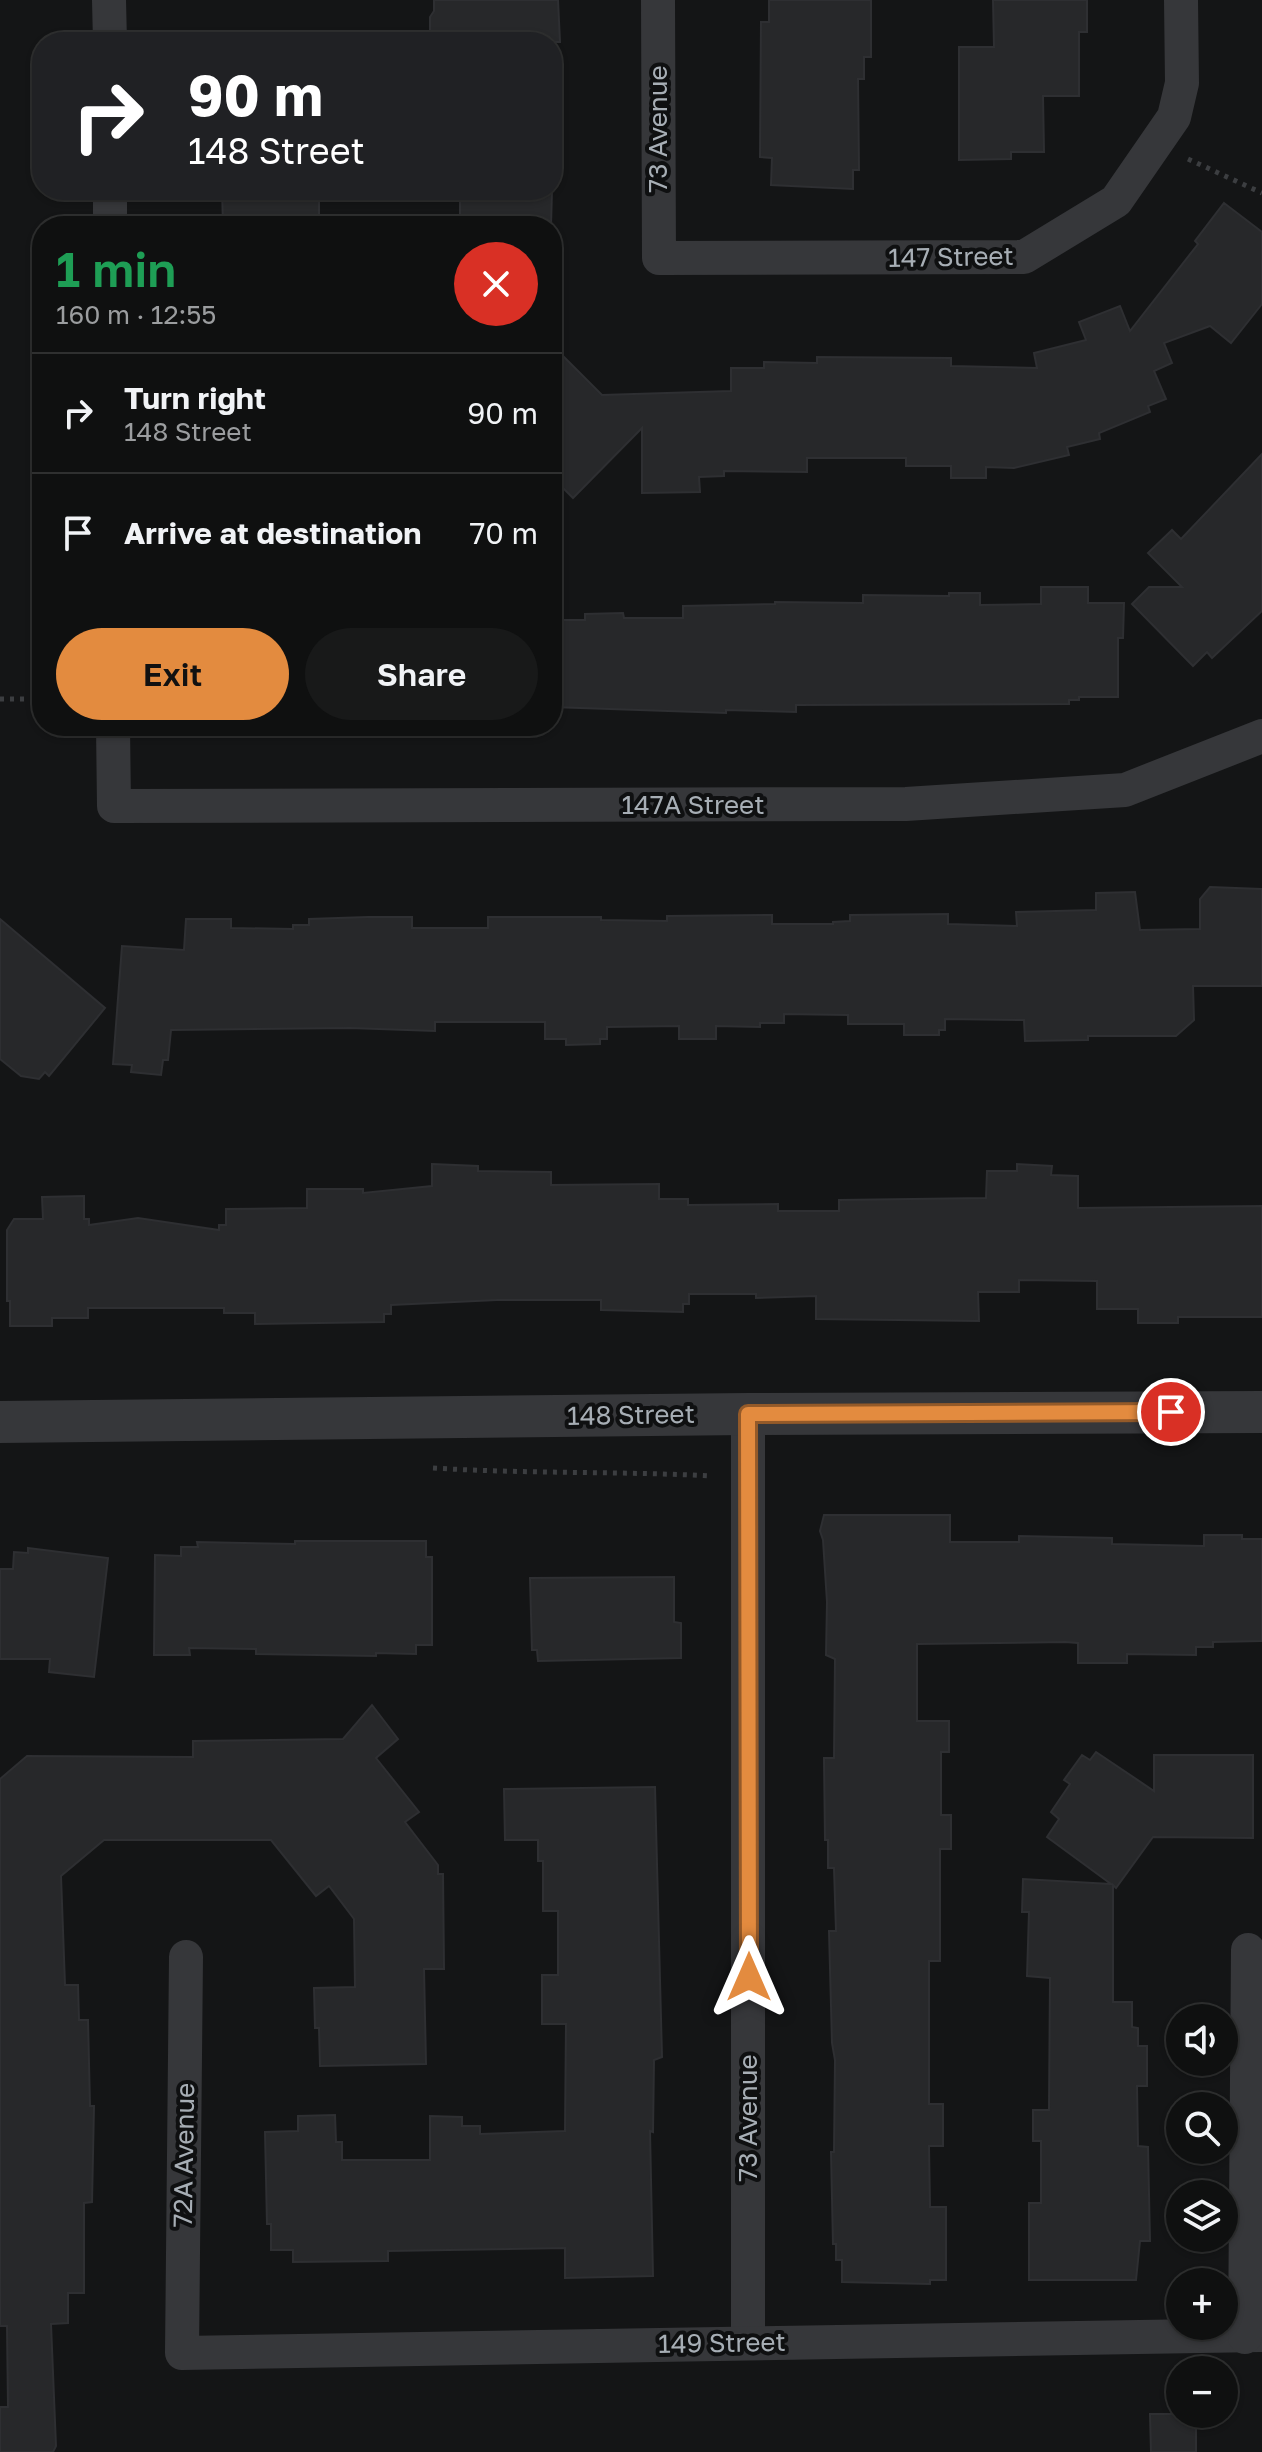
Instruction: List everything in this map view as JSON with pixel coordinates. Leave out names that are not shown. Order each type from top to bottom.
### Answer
[{"type":"street","points":[[109,0],[110,32]]},
{"type":"street","name":"73 Avenue","points":[[658,0],[659,258]]},
{"type":"street","name":"147 Street","points":[[659,258],[1024,257],[1116,201],[1174,117],[1182,83],[1181,0]]},
{"type":"street","name":"147A Street","points":[[113,736],[114,806],[906,804],[1125,790],[1262,736]]},
{"type":"street","name":"148 Street","points":[[0,1422],[1262,1412]]},
{"type":"street","name":"73 Avenue","points":[[748,1414],[748,2342]]},
{"type":"street","points":[[1248,1950],[1254,2336]]},
{"type":"street","name":"72A Avenue","points":[[182,2353],[186,1957]]},
{"type":"street","name":"149 Street","points":[[182,2353],[1254,2336]]},
{"type":"path","points":[[1184,157],[1262,193]]},
{"type":"path","points":[[0,699],[32,699]]},
{"type":"path","points":[[433,1468],[513,1473],[640,1472],[712,1476]]},
{"type":"building","points":[[434,0],[558,0],[560,32],[430,32],[430,17],[434,11]]},
{"type":"building","points":[[769,0],[871,0],[871,57],[864,57],[864,79],[858,79],[859,170],[853,170],[853,189],[771,185],[772,158],[760,157],[761,22],[769,22]]},
{"type":"building","points":[[993,0],[1087,0],[1087,32],[1079,32],[1079,96],[1043,96],[1044,152],[1011,152],[1011,159],[959,160],[959,47],[994,47]]},
{"type":"building","points":[[222,200],[319,200],[319,216],[223,216]]},
{"type":"building","points":[[460,200],[552,200],[551,216],[460,216]]},
{"type":"building","points":[[1224,203],[1262,232],[1262,304],[1231,343],[1210,326],[1164,343],[1172,363],[1154,371],[1166,399],[1148,406],[1150,412],[1099,433],[1100,439],[1067,447],[1069,455],[1014,468],[986,467],[986,478],[951,478],[951,466],[906,466],[906,458],[807,458],[807,472],[724,471],[724,476],[699,477],[700,492],[642,493],[642,428],[573,498],[562,487],[562,355],[602,395],[731,391],[731,368],[764,368],[764,362],[817,363],[817,357],[951,358],[951,366],[1037,368],[1034,353],[1086,340],[1079,322],[1120,306],[1130,331],[1198,244],[1195,241]]},
{"type":"building","points":[[1262,454],[1262,611],[1212,658],[1207,652],[1193,666],[1132,604],[1149,587],[1182,587],[1148,553],[1172,530],[1181,539]]},
{"type":"building","points":[[1041,587],[1088,587],[1088,603],[1124,603],[1123,638],[1118,638],[1118,697],[1079,697],[1079,700],[1069,700],[1069,704],[796,705],[796,712],[562,707],[562,620],[585,620],[585,614],[623,613],[624,618],[683,618],[683,606],[775,602],[863,603],[863,595],[949,596],[949,593],[980,593],[980,605],[1041,604]]},
{"type":"building","points":[[1210,887],[1262,889],[1262,986],[1193,986],[1194,1020],[1176,1036],[1088,1036],[1088,1040],[1025,1041],[1024,1020],[945,1019],[945,1030],[939,1030],[939,1035],[904,1035],[904,1024],[848,1024],[848,1015],[784,1014],[784,1023],[760,1023],[760,1027],[716,1026],[716,1039],[679,1039],[679,1026],[607,1027],[607,1039],[600,1039],[600,1044],[566,1045],[566,1039],[545,1039],[545,1022],[435,1022],[435,1031],[350,1028],[171,1030],[168,1060],[163,1060],[161,1075],[131,1072],[132,1065],[113,1064],[122,946],[184,950],[186,919],[231,919],[231,928],[293,929],[293,925],[309,925],[309,919],[412,917],[412,928],[488,928],[488,917],[601,917],[601,920],[667,921],[667,916],[772,915],[772,924],[833,924],[850,921],[850,915],[948,914],[948,924],[1017,926],[1016,912],[1096,910],[1096,893],[1135,892],[1140,930],[1200,929],[1200,899]]},
{"type":"building","points":[[0,919],[105,1008],[49,1076],[45,1072],[39,1079],[21,1076],[0,1059]]},
{"type":"building","points":[[432,1164],[478,1166],[478,1171],[551,1172],[551,1185],[659,1184],[659,1199],[688,1199],[688,1205],[778,1204],[778,1211],[839,1211],[839,1200],[986,1198],[987,1171],[1017,1171],[1017,1164],[1052,1166],[1051,1175],[1078,1176],[1078,1208],[1262,1206],[1262,1317],[1178,1317],[1178,1323],[1138,1323],[1138,1309],[1097,1309],[1097,1281],[1019,1280],[1019,1292],[978,1292],[979,1321],[816,1319],[816,1296],[756,1298],[756,1294],[689,1294],[689,1304],[683,1304],[683,1312],[601,1310],[601,1300],[497,1300],[391,1305],[391,1314],[384,1314],[384,1322],[255,1324],[255,1313],[224,1313],[224,1308],[88,1308],[88,1318],[52,1318],[52,1326],[10,1326],[7,1230],[14,1219],[43,1219],[42,1197],[84,1196],[84,1219],[89,1219],[89,1225],[138,1218],[219,1230],[219,1225],[226,1225],[226,1209],[307,1208],[307,1189],[363,1189],[363,1193],[432,1186]]},
{"type":"building","points":[[824,1515],[950,1515],[950,1542],[1019,1542],[1019,1536],[1112,1538],[1112,1544],[1204,1546],[1204,1535],[1242,1535],[1242,1539],[1262,1539],[1262,1641],[1213,1642],[1213,1647],[1196,1647],[1196,1655],[1127,1654],[1127,1663],[1078,1663],[1078,1643],[917,1644],[917,1721],[949,1721],[949,1752],[941,1752],[941,1815],[951,1815],[951,1849],[940,1849],[940,1961],[929,1961],[929,2104],[943,2104],[943,2146],[929,2146],[930,2207],[946,2207],[946,2280],[930,2280],[930,2284],[842,2282],[842,2260],[836,2260],[836,2244],[833,2244],[831,2152],[834,2152],[835,2060],[829,1931],[836,1931],[834,1868],[828,1868],[828,1840],[825,1840],[824,1758],[834,1758],[835,1659],[826,1655],[827,1602],[820,1531]]},
{"type":"building","points":[[295,1541],[426,1541],[426,1557],[432,1557],[432,1645],[416,1645],[416,1654],[376,1653],[376,1656],[256,1654],[256,1649],[189,1648],[190,1655],[154,1655],[155,1555],[181,1556],[181,1547],[198,1547],[197,1542],[295,1544]]},
{"type":"building","points":[[28,1548],[108,1558],[94,1677],[49,1672],[50,1659],[0,1659],[0,1569],[13,1569],[14,1552],[28,1553]]},
{"type":"building","points":[[674,1577],[674,1622],[681,1623],[681,1658],[538,1661],[537,1650],[532,1650],[530,1578]]},
{"type":"building","points":[[372,1705],[398,1739],[376,1758],[419,1812],[405,1822],[438,1865],[438,1874],[443,1874],[444,1969],[424,1969],[426,2064],[320,2066],[314,1988],[355,1987],[354,1919],[329,1886],[316,1896],[271,1840],[104,1840],[61,1876],[65,1985],[78,1985],[79,2020],[88,2020],[90,2106],[94,2106],[92,2202],[84,2203],[84,2293],[68,2293],[68,2323],[51,2324],[56,2446],[53,2452],[0,2452],[0,2407],[8,2407],[7,2326],[0,2326],[0,1779],[27,1756],[193,1757],[193,1741],[343,1739]]},
{"type":"building","points":[[1096,1752],[1154,1791],[1154,1755],[1253,1755],[1253,1838],[1153,1837],[1116,1888],[1113,1885],[1113,2002],[1132,2002],[1132,2027],[1138,2028],[1138,2046],[1147,2046],[1147,2086],[1137,2086],[1138,2146],[1148,2147],[1150,2241],[1140,2241],[1136,2280],[1029,2280],[1029,2203],[1041,2203],[1041,2141],[1033,2141],[1033,2110],[1049,2110],[1050,1978],[1027,1976],[1029,1912],[1022,1912],[1023,1879],[1111,1884],[1047,1837],[1059,1819],[1051,1812],[1070,1784],[1064,1780],[1082,1755],[1090,1760]]},
{"type":"building","points":[[655,1787],[662,2057],[654,2060],[653,2132],[650,2131],[653,2276],[565,2278],[565,2248],[388,2251],[388,2261],[293,2262],[293,2250],[271,2250],[271,2224],[267,2224],[265,2132],[298,2131],[298,2116],[335,2115],[336,2142],[342,2142],[342,2160],[430,2160],[430,2116],[462,2117],[462,2126],[480,2126],[480,2134],[565,2131],[566,2024],[542,2024],[542,1975],[558,1975],[558,1911],[543,1911],[543,1861],[538,1861],[538,1840],[505,1840],[504,1789]]},
{"type":"building","points":[[1150,2414],[1166,2414],[1166,2428],[1196,2428],[1196,2452],[1151,2452]]},
{"type":"route","points":[[749,1977],[748,1414],[1171,1412]]}]
